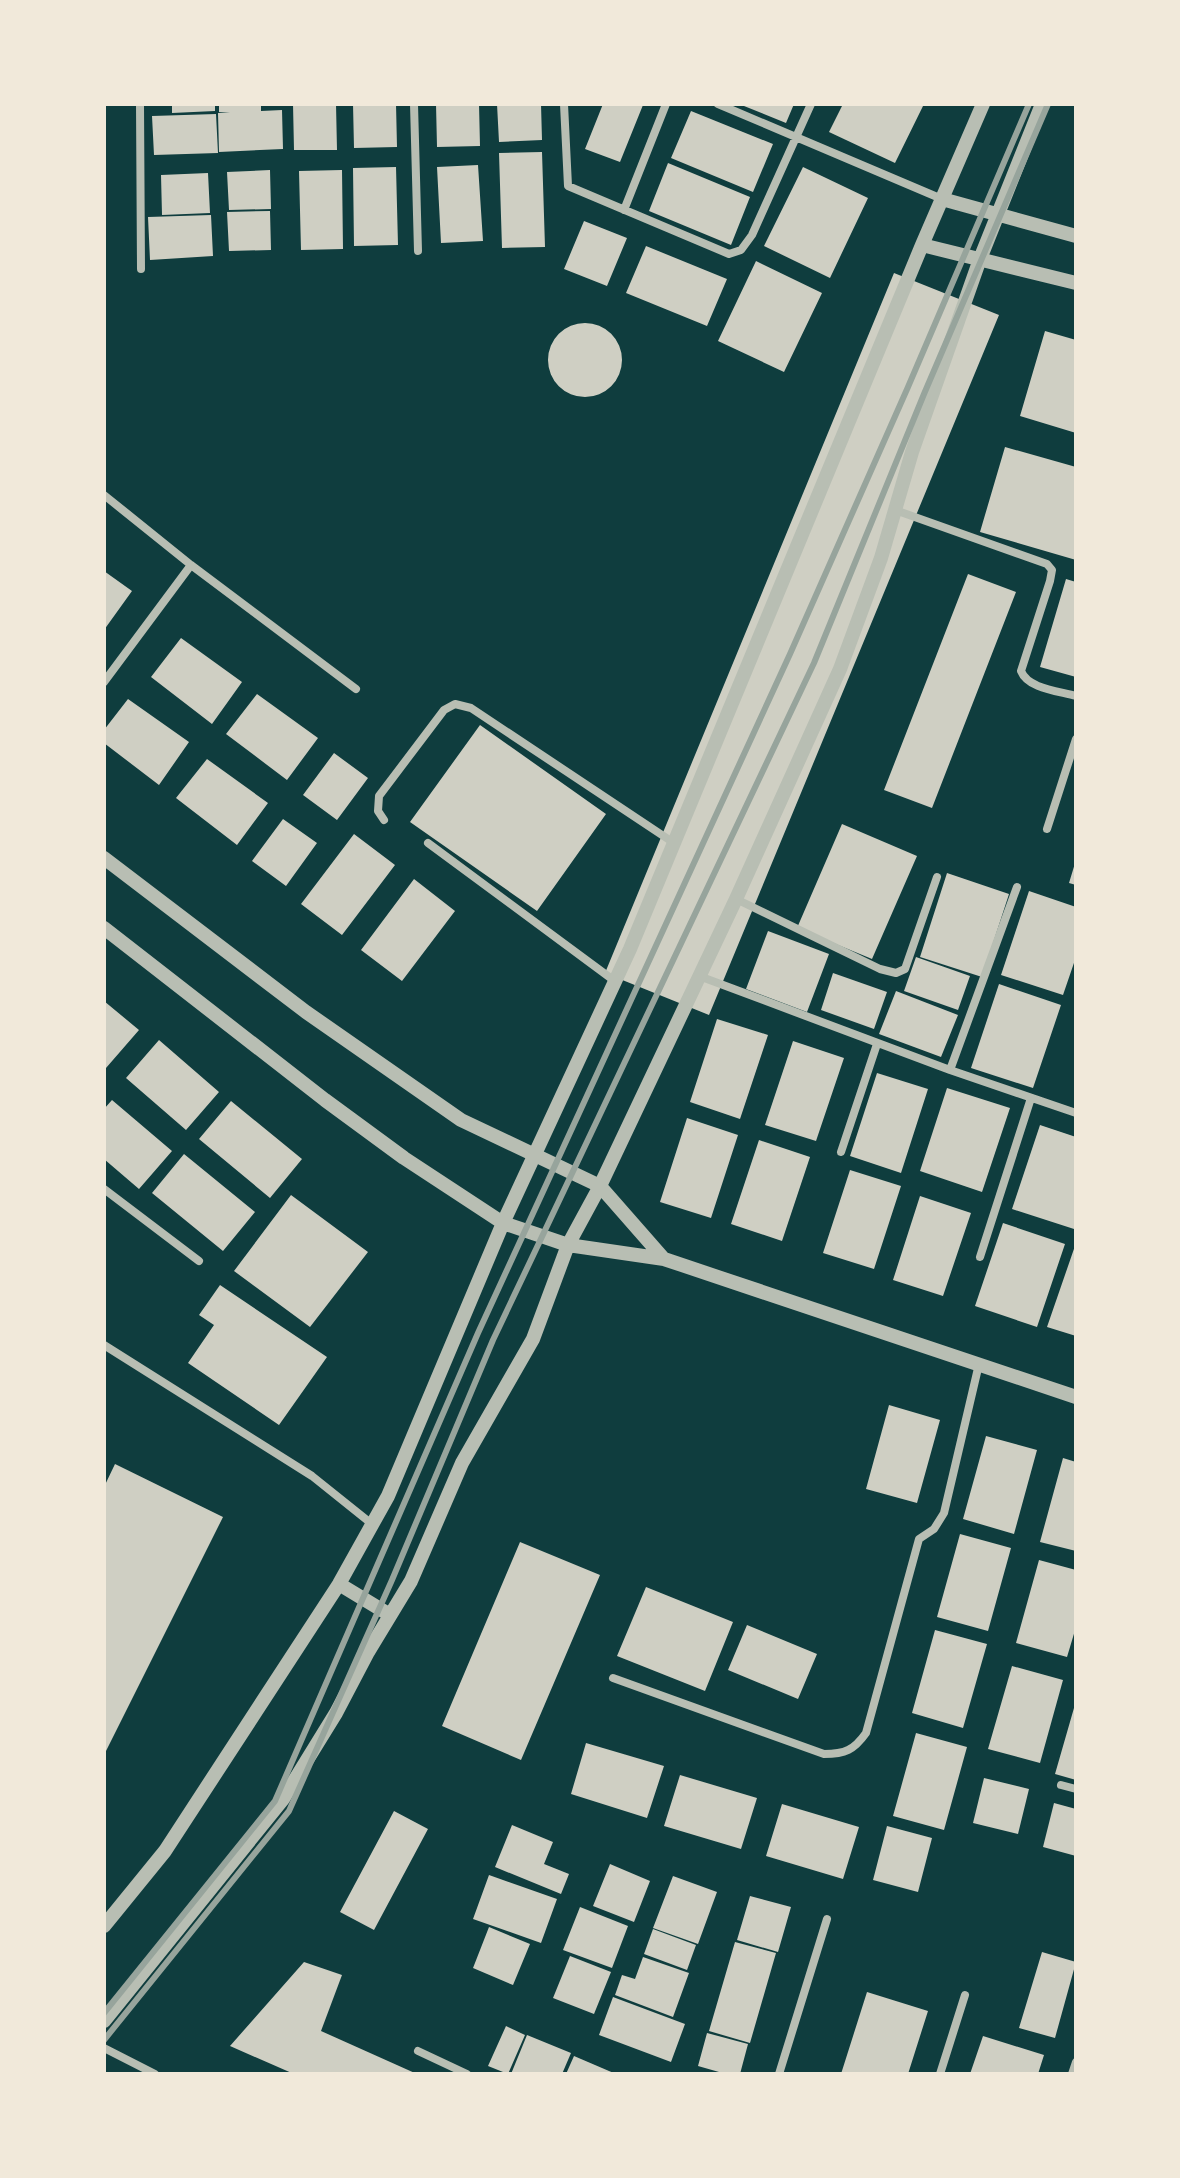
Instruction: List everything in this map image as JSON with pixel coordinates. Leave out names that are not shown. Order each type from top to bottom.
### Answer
[{"type":"street","points":[[140,104],[141,269]]},
{"type":"street","points":[[414,104],[418,251]]},
{"type":"street","points":[[564,104],[568,186],[729,254],[741,250],[752,235],[811,104]]},
{"type":"street","points":[[624,210],[666,104]]},
{"type":"street","points":[[718,104],[942,199],[1076,236]]},
{"type":"street","points":[[104,1926],[165,1851],[339,1584],[388,1496],[503,1223],[616,982],[983,104]]},
{"type":"street","points":[[104,2021],[283,1799],[411,1581],[462,1463],[533,1339],[568,1245],[600,1186],[736,899],[840,669],[881,558],[912,452],[980,259],[1042,104]]},
{"type":"street","points":[[922,245],[1076,283]]},
{"type":"street","points":[[104,495],[356,689]]},
{"type":"street","points":[[895,510],[1047,564],[1052,570],[1050,581],[1021,671],[1024,679],[1035,685],[1076,696]]},
{"type":"street","points":[[104,682],[191,565]]},
{"type":"street","points":[[384,820],[378,811],[379,796],[444,710],[455,704],[471,708],[674,843]]},
{"type":"street","points":[[1047,829],[1076,739]]},
{"type":"street","points":[[428,843],[616,982]]},
{"type":"street","points":[[104,858],[306,1012],[461,1120],[600,1186],[664,1259]]},
{"type":"street","points":[[736,899],[880,969],[896,973],[905,969],[937,877]]},
{"type":"street","points":[[950,1070],[1017,887]]},
{"type":"street","points":[[104,928],[336,1109],[503,1223],[568,1245],[664,1259],[1076,1397]]},
{"type":"street","points":[[699,976],[877,1044],[1076,1113]]},
{"type":"street","points":[[841,1152],[877,1044]]},
{"type":"street","points":[[980,1257],[1031,1098]]},
{"type":"street","points":[[104,1189],[199,1261]]},
{"type":"street","points":[[104,1345],[312,1476],[372,1524]]},
{"type":"street","points":[[613,1678],[824,1754],[841,1754],[856,1747],[866,1733],[919,1539],[934,1529],[944,1513],[979,1364]]},
{"type":"street","points":[[339,1584],[390,1615]]},
{"type":"street","points":[[1061,1785],[1076,1789]]},
{"type":"street","points":[[779,2074],[827,1919]]},
{"type":"street","points":[[940,2074],[965,1995]]},
{"type":"street","points":[[104,2048],[155,2074]]},
{"type":"street","points":[[418,2051],[467,2074]]},
{"type":"street","points":[[1072,2074],[1076,2062]]},
{"type":"building","points":[[172,104],[215,104],[215,111],[172,113]]},
{"type":"building","points":[[219,104],[261,104],[261,111],[282,110],[283,149],[219,152],[218,113],[230,112],[219,112]]},
{"type":"building","points":[[293,104],[336,104],[337,150],[294,150]]},
{"type":"building","points":[[353,104],[396,104],[397,147],[354,148]]},
{"type":"building","points":[[436,104],[479,104],[480,146],[437,147]]},
{"type":"building","points":[[497,104],[541,104],[542,140],[499,142]]},
{"type":"building","points":[[603,104],[643,105],[620,162],[585,149]]},
{"type":"building","points":[[739,104],[794,104],[786,123]]},
{"type":"building","points":[[843,104],[924,104],[895,163],[829,132]]},
{"type":"building","points":[[691,111],[773,144],[753,192],[671,158]]},
{"type":"building","points":[[216,114],[218,153],[154,155],[152,116]]},
{"type":"building","points":[[542,152],[545,247],[502,248],[499,153]]},
{"type":"building","points":[[668,163],[750,197],[731,245],[649,211]]},
{"type":"building","points":[[478,165],[483,241],[441,243],[437,167]]},
{"type":"building","points":[[396,167],[398,245],[354,246],[353,168]]},
{"type":"building","points":[[803,167],[868,198],[830,278],[764,246]]},
{"type":"building","points":[[270,170],[271,209],[229,210],[227,172]]},
{"type":"building","points":[[342,170],[343,249],[301,250],[299,171]]},
{"type":"building","points":[[208,173],[210,213],[162,215],[161,175]]},
{"type":"building","points":[[270,211],[271,250],[229,251],[227,212]]},
{"type":"building","points":[[211,215],[213,256],[150,260],[148,217]]},
{"type":"building","points":[[584,221],[627,238],[607,286],[564,269]]},
{"type":"building","points":[[646,246],[727,279],[707,326],[626,293]]},
{"type":"building","points":[[756,261],[822,293],[784,372],[718,341]]},
{"type":"building","points":[[894,273],[999,315],[709,1015],[605,973]]},
{"type":"building","points":[[585,323],[599,326],[611,334],[619,346],[622,360],[619,374],[611,386],[599,394],[585,397],[571,394],[559,386],[551,374],[548,360],[551,346],[559,334],[571,326]]},
{"type":"building","points":[[1045,331],[1076,340],[1076,433],[1020,416]]},
{"type":"building","points":[[1005,447],[1076,467],[1076,560],[980,532]]},
{"type":"building","points":[[104,571],[132,591],[104,630]]},
{"type":"building","points":[[968,574],[1016,592],[932,808],[884,790]]},
{"type":"building","points":[[1066,579],[1076,582],[1076,677],[1040,667]]},
{"type":"building","points":[[181,638],[242,682],[212,724],[151,677]]},
{"type":"building","points":[[257,694],[318,738],[287,780],[226,734]]},
{"type":"building","points":[[128,699],[189,742],[159,785],[104,743],[104,730]]},
{"type":"building","points":[[480,725],[606,814],[537,911],[410,822]]},
{"type":"building","points":[[334,753],[368,778],[337,820],[303,795]]},
{"type":"building","points":[[207,759],[268,803],[237,845],[176,798]]},
{"type":"building","points":[[283,819],[317,843],[286,886],[252,861]]},
{"type":"building","points":[[842,824],[917,856],[872,959],[797,928]]},
{"type":"building","points":[[354,834],[395,865],[342,935],[301,904]]},
{"type":"building","points":[[1076,860],[1076,885],[1069,883]]},
{"type":"building","points":[[947,873],[1009,894],[982,977],[920,957]]},
{"type":"building","points":[[414,879],[455,911],[402,981],[361,950]]},
{"type":"building","points":[[1029,891],[1076,907],[1076,957],[1063,995],[1001,975]]},
{"type":"building","points":[[768,931],[829,954],[807,1012],[746,989]]},
{"type":"building","points":[[916,957],[970,976],[958,1010],[904,991]]},
{"type":"building","points":[[833,973],[887,992],[874,1029],[821,1010]]},
{"type":"building","points":[[999,984],[1061,1005],[1033,1088],[971,1068]]},
{"type":"building","points":[[896,991],[958,1015],[941,1057],[879,1034]]},
{"type":"building","points":[[104,1001],[139,1030],[106,1068],[104,1067]]},
{"type":"building","points":[[717,1019],[768,1035],[740,1119],[690,1102]]},
{"type":"building","points":[[159,1040],[219,1092],[186,1130],[126,1078]]},
{"type":"building","points":[[793,1041],[844,1058],[816,1141],[765,1125]]},
{"type":"building","points":[[877,1073],[928,1089],[901,1173],[850,1156]]},
{"type":"building","points":[[947,1088],[1010,1108],[982,1192],[920,1171]]},
{"type":"building","points":[[112,1100],[172,1151],[139,1189],[104,1159],[104,1109]]},
{"type":"building","points":[[231,1101],[302,1159],[270,1198],[199,1139]]},
{"type":"building","points":[[687,1118],[738,1135],[711,1218],[660,1202]]},
{"type":"building","points":[[1040,1125],[1076,1137],[1074,1229],[1012,1209]]},
{"type":"building","points":[[759,1140],[810,1157],[782,1241],[731,1224]]},
{"type":"building","points":[[184,1154],[255,1212],[223,1251],[152,1193]]},
{"type":"building","points":[[850,1170],[901,1186],[874,1269],[823,1253]]},
{"type":"building","points":[[291,1195],[368,1252],[310,1327],[234,1271]]},
{"type":"building","points":[[920,1196],[971,1213],[943,1296],[893,1280]]},
{"type":"building","points":[[1003,1223],[1065,1244],[1037,1327],[975,1306]]},
{"type":"building","points":[[1076,1243],[1076,1336],[1047,1327]]},
{"type":"building","points":[[220,1285],[327,1357],[279,1425],[188,1363],[214,1325],[199,1315]]},
{"type":"building","points":[[889,1405],[940,1420],[917,1503],[866,1489]]},
{"type":"building","points":[[986,1436],[1037,1450],[1014,1534],[963,1519]]},
{"type":"building","points":[[1063,1458],[1076,1462],[1076,1551],[1040,1542]]},
{"type":"building","points":[[115,1464],[223,1517],[104,1755],[104,1487]]},
{"type":"building","points":[[960,1534],[1011,1548],[988,1631],[937,1617]]},
{"type":"building","points":[[520,1542],[600,1575],[521,1760],[442,1726]]},
{"type":"building","points":[[1039,1560],[1076,1570],[1076,1627],[1067,1657],[1016,1643]]},
{"type":"building","points":[[646,1587],[733,1622],[705,1691],[617,1656]]},
{"type":"building","points":[[747,1625],[817,1654],[798,1699],[728,1670]]},
{"type":"building","points":[[935,1630],[987,1644],[963,1728],[912,1713]]},
{"type":"building","points":[[1012,1666],[1063,1680],[1040,1763],[988,1749]]},
{"type":"building","points":[[1076,1701],[1076,1780],[1055,1774]]},
{"type":"building","points":[[916,1733],[967,1747],[944,1830],[893,1816]]},
{"type":"building","points":[[586,1743],[664,1766],[647,1818],[571,1794]]},
{"type":"building","points":[[680,1775],[757,1798],[741,1849],[664,1826]]},
{"type":"building","points":[[984,1778],[1029,1789],[1018,1834],[973,1823]]},
{"type":"building","points":[[1054,1803],[1076,1809],[1076,1856],[1043,1847]]},
{"type":"building","points":[[782,1804],[859,1827],[843,1879],[766,1856]]},
{"type":"building","points":[[394,1811],[428,1829],[374,1930],[340,1912]]},
{"type":"building","points":[[512,1825],[553,1842],[544,1864],[569,1874],[561,1894],[495,1867]]},
{"type":"building","points":[[887,1826],[932,1838],[918,1892],[873,1880]]},
{"type":"building","points":[[610,1864],[650,1881],[634,1922],[593,1906]]},
{"type":"building","points":[[489,1875],[557,1899],[541,1943],[473,1919]]},
{"type":"building","points":[[673,1876],[717,1892],[698,1944],[653,1928]]},
{"type":"building","points":[[750,1896],[791,1907],[778,1952],[737,1940]]},
{"type":"building","points":[[580,1907],[628,1926],[612,1968],[563,1950]]},
{"type":"building","points":[[489,1927],[530,1944],[513,1985],[473,1968]]},
{"type":"building","points":[[653,1929],[696,1945],[687,1970],[644,1954]]},
{"type":"building","points":[[735,1942],[776,1953],[750,2043],[709,2031]]},
{"type":"building","points":[[1042,1952],[1076,1962],[1055,2038],[1019,2028]]},
{"type":"building","points":[[570,1956],[611,1972],[594,2014],[553,1998]]},
{"type":"building","points":[[643,1957],[689,1973],[673,2017],[615,1995],[622,1975],[635,1979]]},
{"type":"building","points":[[304,1962],[342,1975],[321,2031],[417,2074],[294,2074],[230,2046]]},
{"type":"building","points":[[867,1992],[928,2011],[908,2074],[841,2074]]},
{"type":"building","points":[[613,1997],[685,2024],[671,2062],[599,2035]]},
{"type":"building","points":[[506,2026],[525,2035],[508,2074],[488,2066]]},
{"type":"building","points":[[707,2033],[748,2044],[740,2074],[726,2074],[698,2066]]},
{"type":"building","points":[[527,2035],[571,2053],[562,2074],[511,2074]]},
{"type":"building","points":[[983,2036],[1044,2055],[1038,2074],[970,2074]]},
{"type":"building","points":[[574,2056],[616,2074],[566,2074]]},
{"type":"railway","points":[[104,2013],[275,1801],[478,1333],[790,654],[1029,104]]},
{"type":"railway","points":[[104,2040],[289,1811],[392,1580],[493,1340],[814,663],[924,394],[1048,104]]}]
